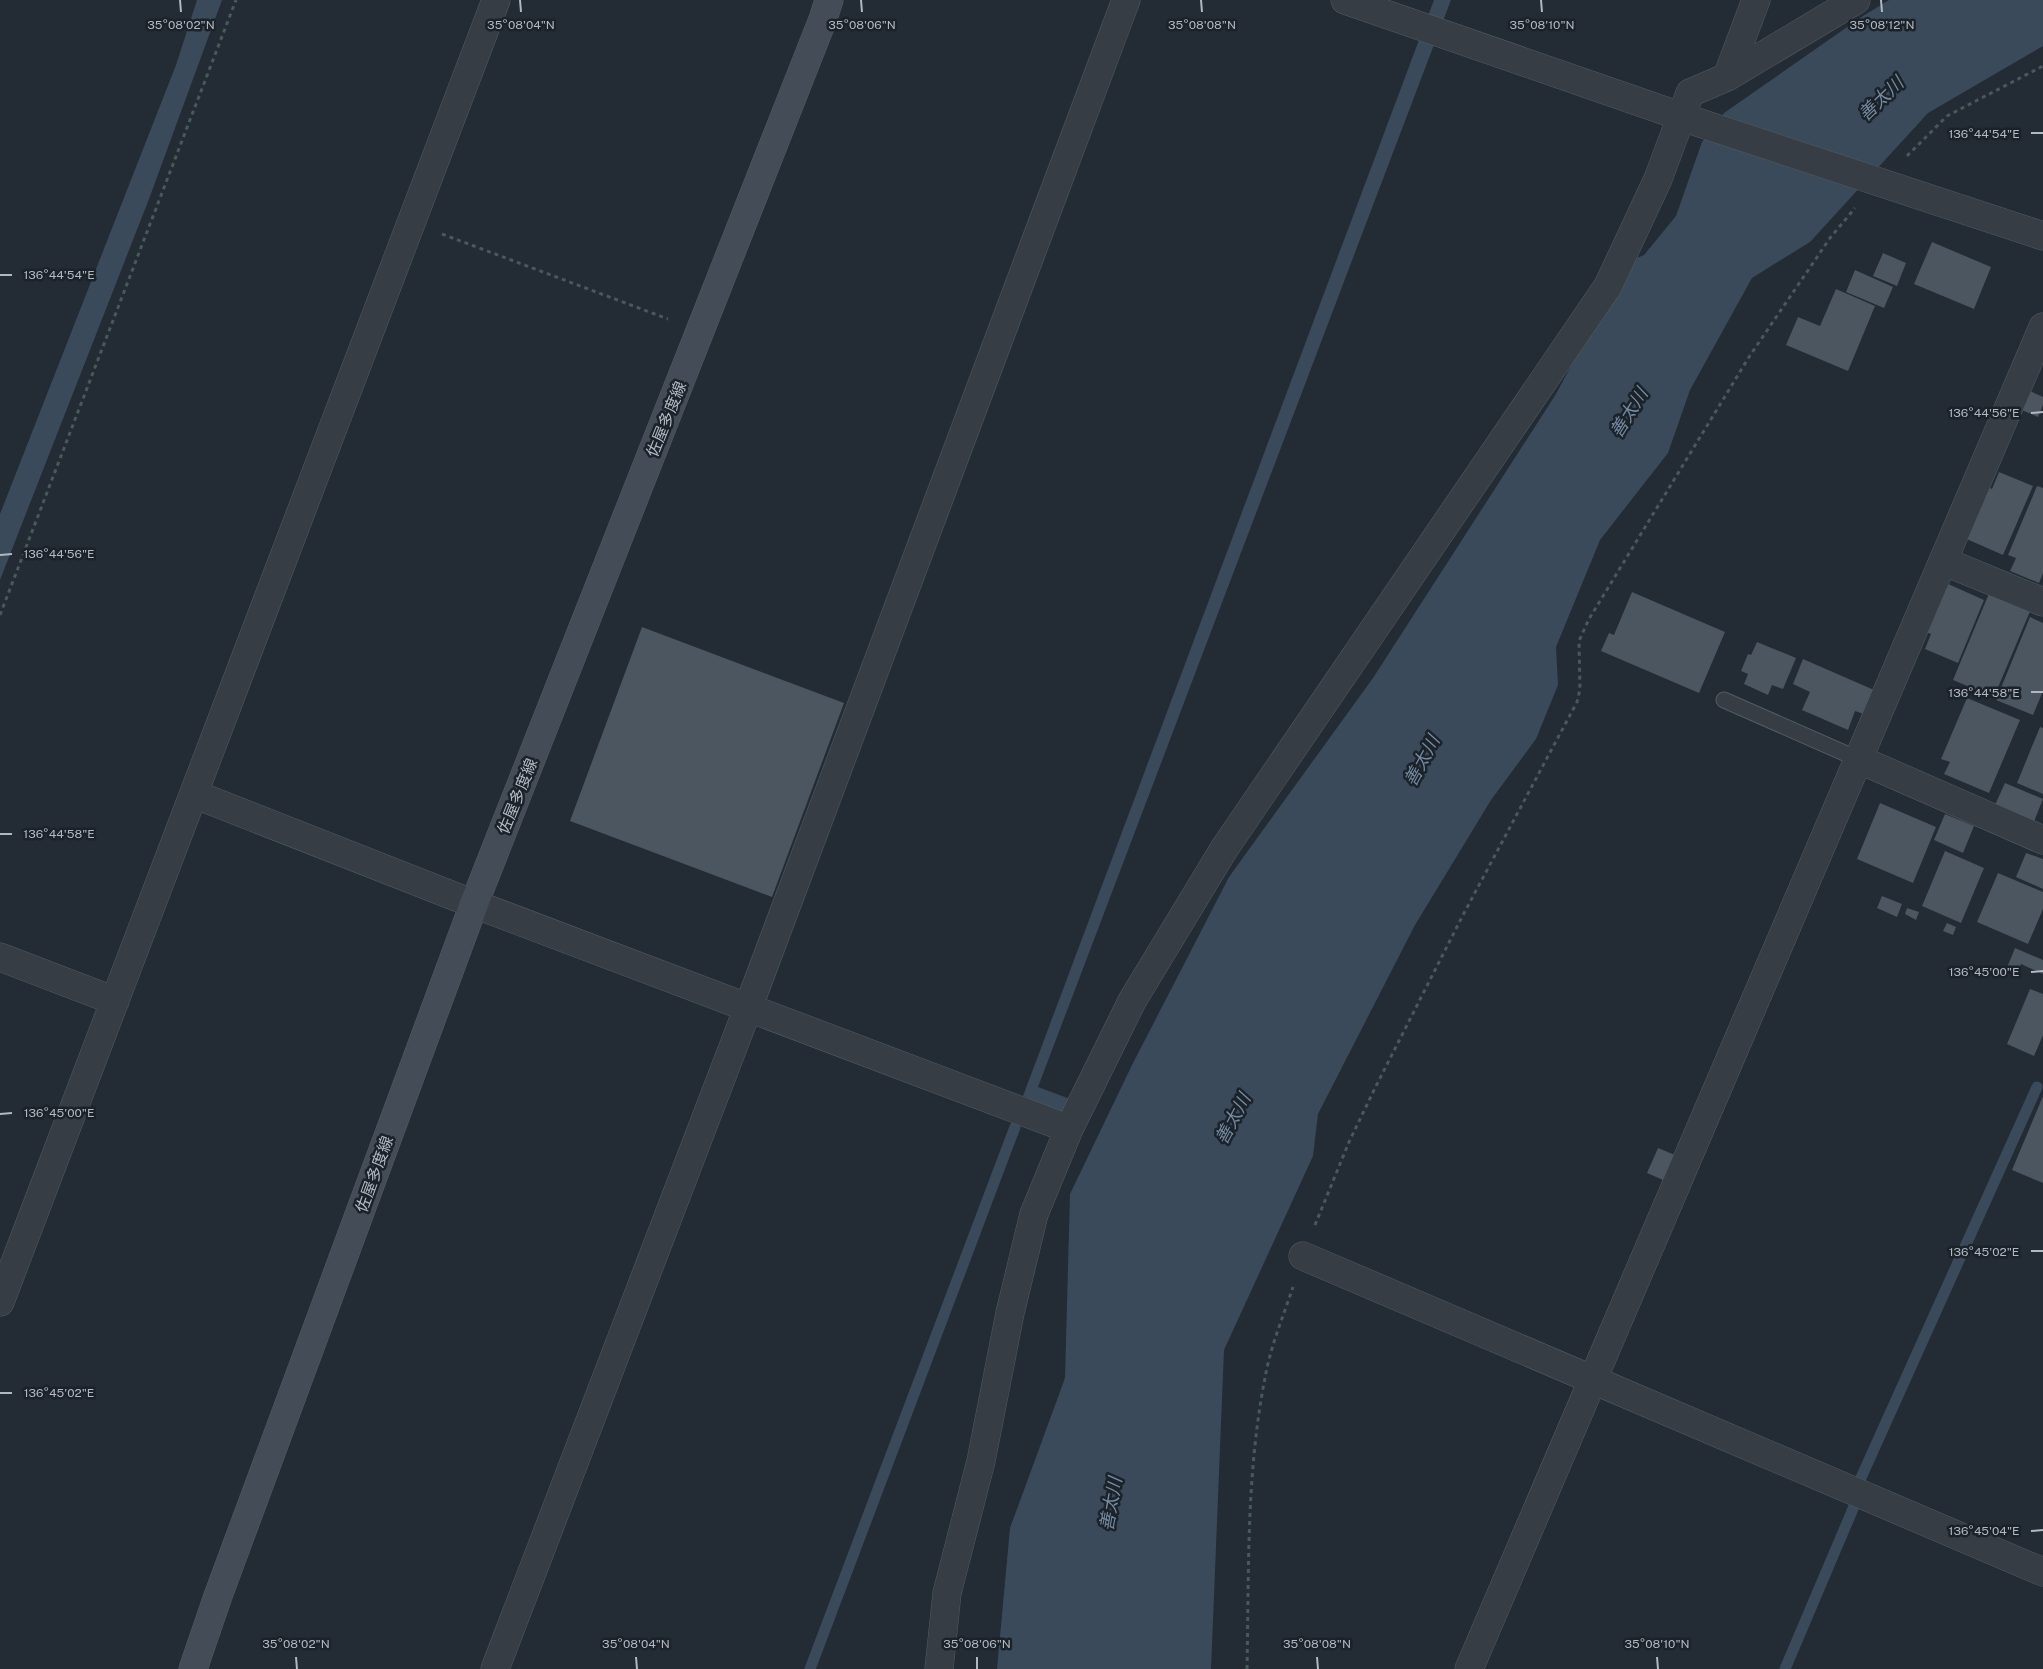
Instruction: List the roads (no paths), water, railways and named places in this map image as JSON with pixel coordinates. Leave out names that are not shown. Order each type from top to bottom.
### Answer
[{"type":"main road","name":"佐屋多度線","points":[[193,1669],[218,1596],[474,904],[820,28],[829,0]]},
{"type":"main road","name":"佐屋多度線","points":[[185,1669],[218,1596]]},
{"type":"street","points":[[0,1302],[496,0]]},
{"type":"street","points":[[495,1669],[748,1008],[1126,0]]},
{"type":"street","points":[[1345,0],[1691,120],[2043,236]]},
{"type":"street","points":[[1727,76],[1756,0]]},
{"type":"street","points":[[940,1669],[947,1593],[981,1462],[1010,1313],[1034,1214],[1069,1129],[1132,1001],[1224,849],[1608,286],[1658,179],[1691,120],[1690,93],[1727,76],[1856,0]]},
{"type":"street","points":[[1468,1669],[1595,1381],[2043,327]]},
{"type":"street","points":[[1943,560],[2043,602]]},
{"type":"street","points":[[1858,759],[2043,840]]},
{"type":"street","points":[[194,794],[474,904],[1069,1129]]},
{"type":"street","points":[[0,957],[116,1001]]},
{"type":"street","points":[[1302,1256],[2043,1572]]},
{"type":"lane","points":[[1724,700],[1858,759]]},
{"type":"water","points":[[197,0],[222,0],[149,199],[0,580],[0,514],[176,65]]},
{"type":"water","points":[[1434,0],[1451,0],[1038,1087],[1070,1099],[1062,1114],[1023,1096]]},
{"type":"water","name":"善太川","points":[[1889,0],[2043,0],[2043,46],[1928,113],[1810,242],[1752,278],[1690,390],[1668,453],[1600,540],[1556,647],[1558,685],[1536,739],[1491,800],[1415,925],[1318,1114],[1313,1156],[1224,1350],[1211,1669],[997,1669],[1010,1528],[1065,1378],[1070,1194],[1132,1065],[1229,877],[1373,678],[1556,394],[1627,262],[1644,255],[1676,216],[1702,142],[1724,113]]},
{"type":"waterway","points":[[1860,1480],[2037,1087]]},
{"type":"waterway","points":[[810,1669],[1015,1127]]},
{"type":"waterway","points":[[1785,1669],[1855,1504]]}]
